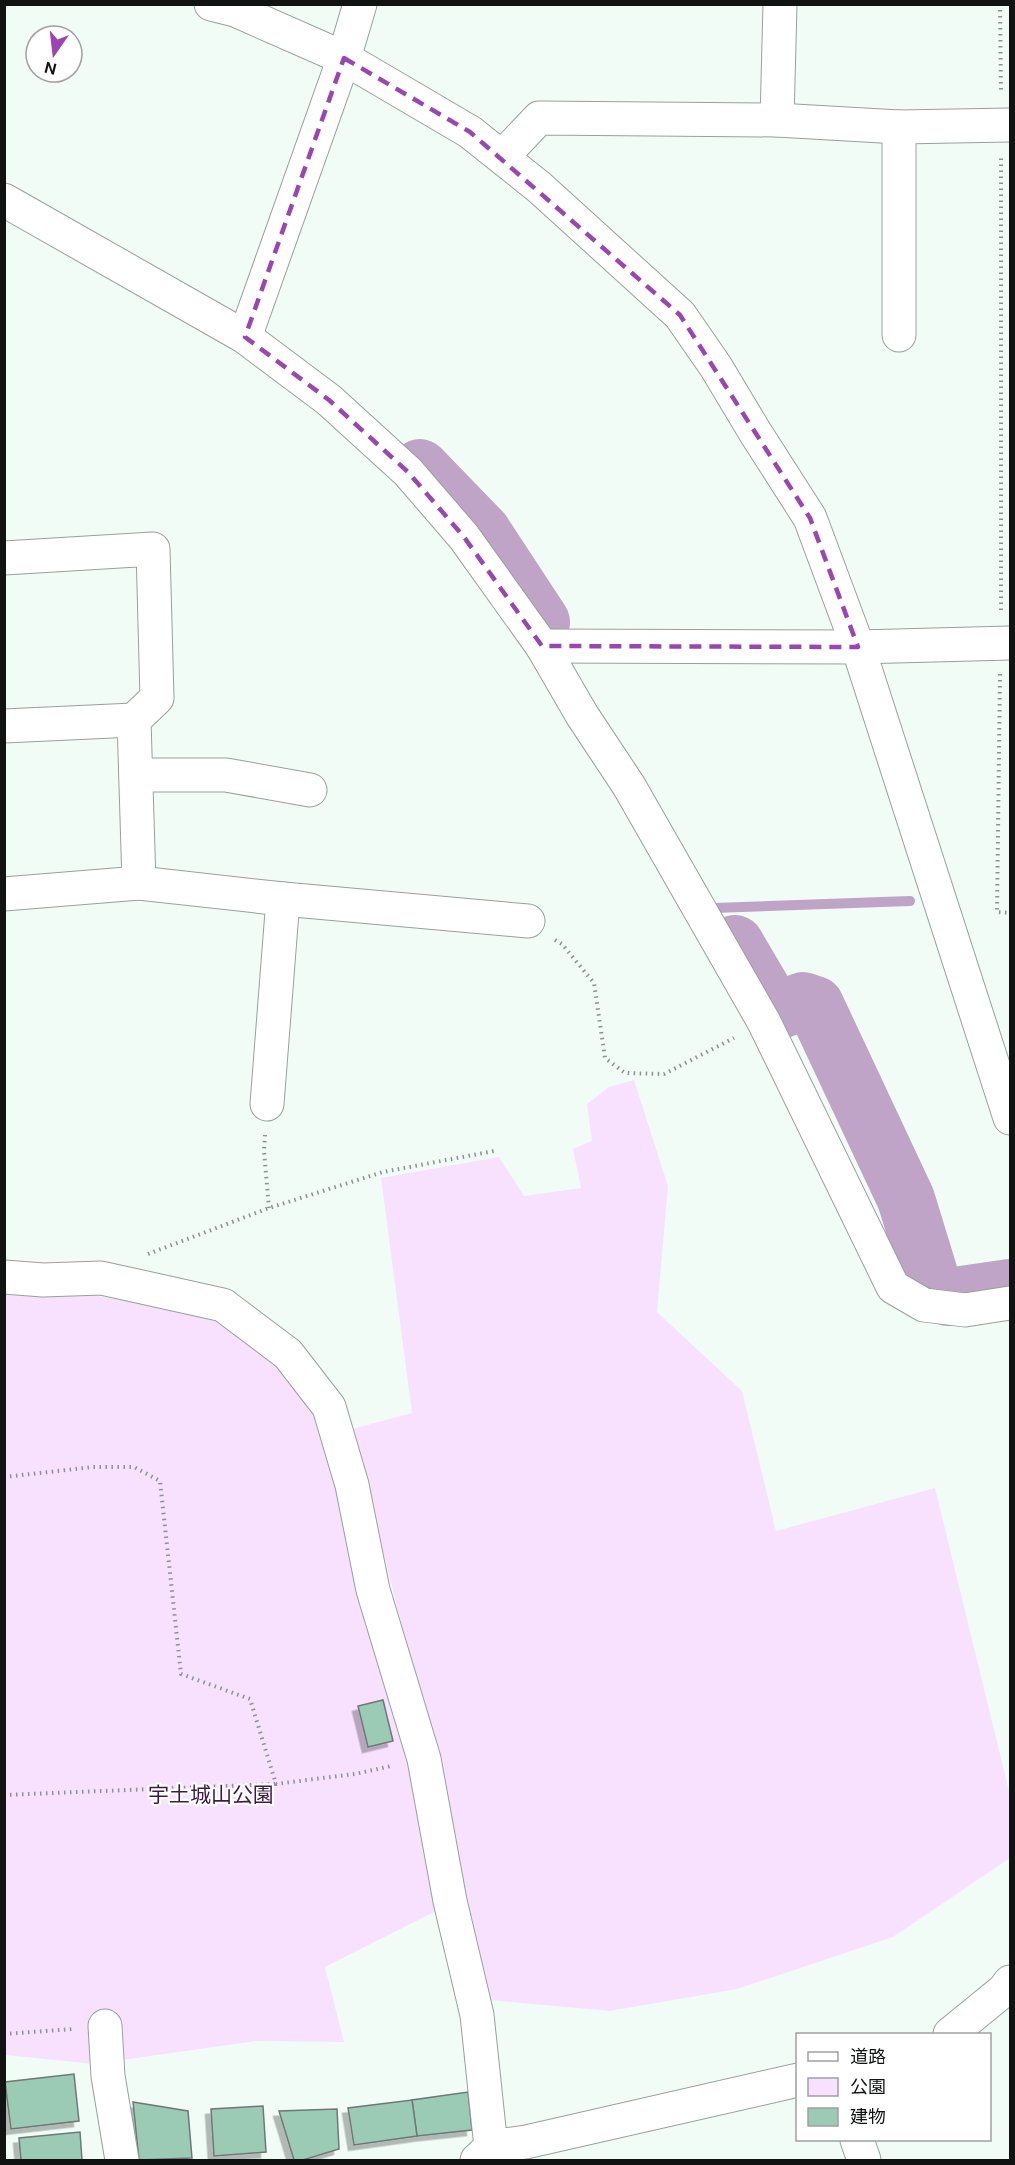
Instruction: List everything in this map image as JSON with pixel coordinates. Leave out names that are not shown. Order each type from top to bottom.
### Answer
[{"type":"street","points":[[211,4],[236,10],[344,58],[470,132],[539,187],[680,315],[716,367],[810,518],[858,647],[1011,1118]]},
{"type":"street","points":[[245,337],[344,58],[360,4]]},
{"type":"street","points":[[777,120],[780,4]]},
{"type":"street","points":[[502,157],[539,118],[777,120],[899,127],[1006,125]]},
{"type":"street","points":[[899,127],[899,335]]},
{"type":"street","points":[[4,201],[245,337],[329,400],[408,472],[464,537],[542,646],[582,715],[629,786],[764,1022],[893,1287],[924,1305],[965,1310],[1011,1303]]},
{"type":"street","points":[[4,558],[153,549],[157,698],[134,720],[4,726]]},
{"type":"street","points":[[542,646],[858,647],[1006,643]]},
{"type":"street","points":[[134,720],[139,883]]},
{"type":"street","points":[[136,775],[226,776],[310,790]]},
{"type":"street","points":[[4,894],[139,883],[283,899],[528,921]]},
{"type":"street","points":[[267,1104],[283,899]]},
{"type":"street","points":[[4,1277],[43,1280],[101,1278],[223,1305],[288,1354],[329,1407],[352,1485],[373,1590],[424,1759],[450,1900],[477,2016],[484,2154],[526,2142],[796,2080]]},
{"type":"street","points":[[951,2033],[1011,1982]]},
{"type":"street","points":[[105,2026],[108,2076],[122,2160]]},
{"type":"street","points":[[858,2141],[864,2160]]},
{"type":"path","points":[[1000,4],[1006,125],[1006,643],[997,912],[1011,913]]},
{"type":"path","points":[[528,921],[562,944],[594,983],[605,1058],[625,1073],[664,1074],[764,1022]]},
{"type":"path","points":[[267,1104],[264,1151],[269,1208]]},
{"type":"path","points":[[141,1256],[269,1208],[383,1172],[495,1151]]},
{"type":"path","points":[[4,1477],[93,1467],[134,1467],[160,1481],[181,1674],[250,1699],[276,1784]]},
{"type":"path","points":[[4,1795],[276,1784],[355,1774]]},
{"type":"path","points":[[4,2034],[105,2026]]},
{"type":"highlighted area","points":[[344,58],[470,132],[680,315],[810,518],[858,647],[542,646],[464,537],[408,472],[329,400],[245,337]]},
{"type":"green space","points":[[634,1080],[668,1186],[657,1312],[742,1391],[776,1531],[935,1488],[1010,1795],[1010,1858],[893,1937],[737,1989],[610,2011],[488,2000],[431,1740],[352,1429],[412,1413],[381,1178],[499,1157],[524,1196],[581,1188],[573,1149],[592,1141],[587,1104],[609,1087]]},
{"type":"green space","name":"宇土城山公園","points":[[4,1289],[86,1294],[219,1316],[281,1368],[327,1435],[412,1751],[440,1909],[325,1967],[344,2042],[256,2041],[94,2064],[5,2055]]},
{"type":"building","points":[[383,1700],[393,1741],[368,1747],[358,1706]]},
{"type":"building","points":[[74,2074],[79,2121],[11,2129],[5,2082]]},
{"type":"building","points":[[468,2092],[472,2130],[417,2136],[412,2100]]},
{"type":"building","points":[[412,2100],[417,2136],[354,2145],[348,2108]]},
{"type":"building","points":[[133,2102],[188,2111],[192,2158],[139,2160]]},
{"type":"building","points":[[263,2106],[266,2152],[214,2156],[211,2109]]},
{"type":"building","points":[[337,2109],[339,2149],[303,2160],[294,2160],[279,2111]]},
{"type":"building","points":[[80,2132],[82,2160],[21,2160],[19,2138]]},
{"type":"waterway","points":[[420,468],[482,532],[541,622]]},
{"type":"waterway","points":[[714,908],[910,901]]},
{"type":"waterway","points":[[735,944],[775,1012],[803,1001],[815,1005],[906,1199],[932,1284],[948,1297],[1010,1288]]}]
